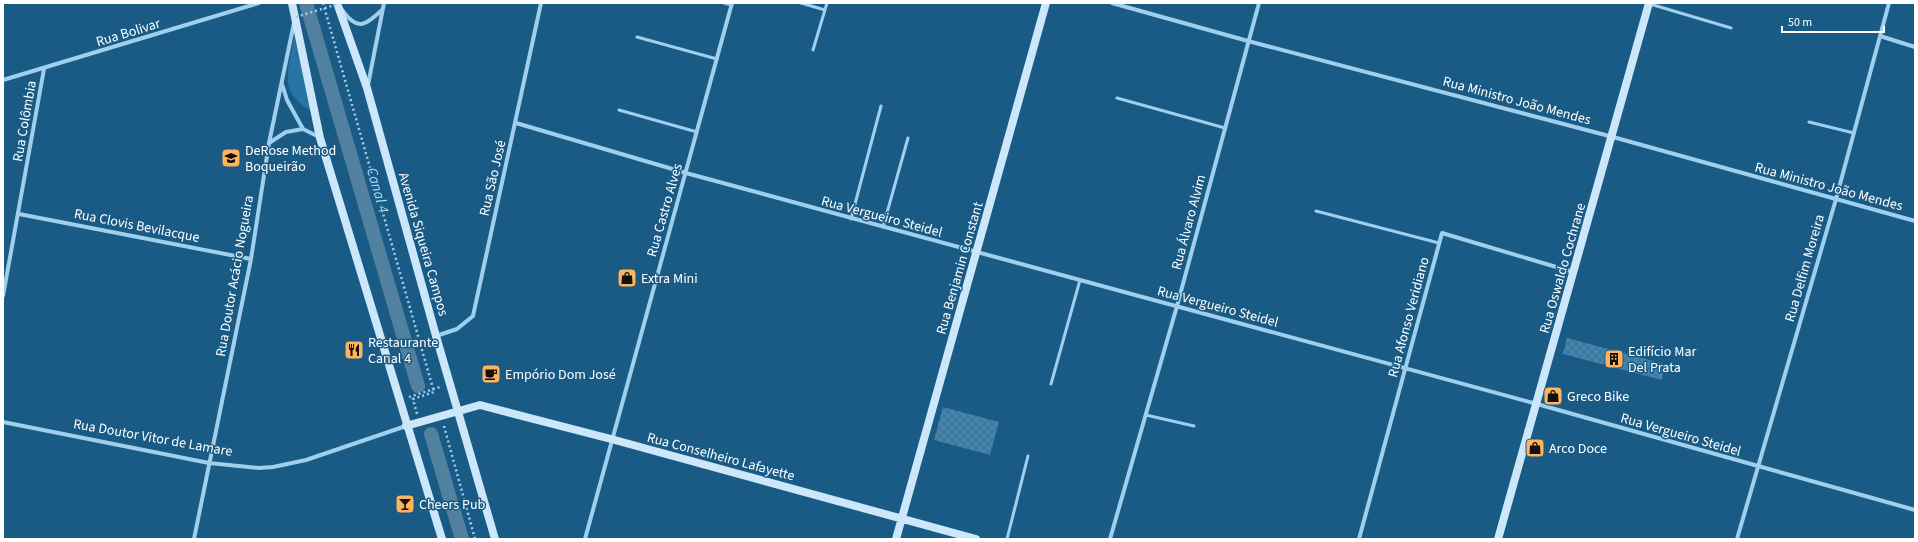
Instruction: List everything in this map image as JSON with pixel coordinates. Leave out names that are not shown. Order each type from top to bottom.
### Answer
[{"type":"main road","points":[[292,3],[320,138],[406,426],[442,539]]},
{"type":"main road","name":"Rua Benjamin Constant","points":[[896,539],[1046,3]]},
{"type":"main road","name":"Avenida Siqueira Campos","points":[[338,4],[367,88],[436,336],[495,539]]},
{"type":"main road","name":"Rua Oswaldo Cochrane","points":[[1498,539],[1613,136],[1649,4]]},
{"type":"main road","name":"Rua Conselheiro Lafayette","points":[[458,411],[480,405],[611,439],[976,539]]},
{"type":"main road","name":"Rua Doutor Vitor de Lamare","points":[[406,426],[419,422],[444,418],[458,411]]},
{"type":"street","name":"Rua Bolivar","points":[[3,80],[44,69],[259,3]]},
{"type":"street","points":[[367,88],[384,3]]},
{"type":"street","name":"Rua São José","points":[[436,336],[457,328],[473,316],[541,3]]},
{"type":"street","name":"Rua Ministro João Mendes","points":[[1112,3],[1248,41],[1613,136],[1915,221]]},
{"type":"street","name":"Rua Álvaro Alvim","points":[[1110,539],[1177,306],[1259,3]]},
{"type":"street","name":"Rua Delfim Moreira","points":[[1737,539],[1836,200],[1889,3]]},
{"type":"street","points":[[338,4],[353,23],[362,25],[368,23],[382,10]]},
{"type":"street","name":"Rua Castro Alves","points":[[585,539],[611,439],[686,174],[732,4]]},
{"type":"street","name":"Rua Doutor Acácio Nogueira","points":[[194,539],[251,259],[269,142],[296,17]]},
{"type":"street","points":[[1880,36],[1915,48]]},
{"type":"street","name":"Rua Colômbia","points":[[3,296],[44,69]]},
{"type":"street","points":[[282,82],[287,100],[303,129],[320,138]]},
{"type":"street","name":"Rua Vergueiro Steidel","points":[[516,123],[686,174],[1537,404],[1915,510]]},
{"type":"street","points":[[269,142],[286,132],[303,129]]},
{"type":"street","name":"Rua Clovis Bevilacque","points":[[19,214],[251,259]]},
{"type":"street","name":"Rua Afonso Veridiano","points":[[1359,539],[1442,233],[1573,272]]},
{"type":"street","name":"Rua Doutor Vitor de Lamare","points":[[3,422],[209,463],[259,468],[292,464],[406,426]]},
{"type":"lane","points":[[724,3],[732,4]]},
{"type":"lane","points":[[800,3],[825,10]]},
{"type":"lane","points":[[813,50],[827,3]]},
{"type":"lane","points":[[1649,4],[1731,28]]},
{"type":"lane","points":[[637,37],[717,60]]},
{"type":"lane","points":[[1117,98],[1225,128]]},
{"type":"lane","points":[[851,219],[881,106]]},
{"type":"lane","points":[[619,110],[697,132]]},
{"type":"lane","points":[[1809,122],[1854,133]]},
{"type":"lane","points":[[883,228],[908,138]]},
{"type":"lane","points":[[1316,211],[1439,243]]},
{"type":"lane","points":[[1050,384],[1080,280]]},
{"type":"lane","points":[[1146,415],[1194,426]]},
{"type":"lane","points":[[1007,539],[1028,456]]},
{"type":"path","points":[[323,3],[433,390]]},
{"type":"path","points":[[296,17],[338,4]]},
{"type":"path","points":[[399,400],[433,390],[450,383]]},
{"type":"path","points":[[444,418],[475,539]]},
{"type":"shaded area","points":[[294,36],[313,112],[301,104],[289,88],[288,71]]},
{"type":"building","name":"Edifício Mar Del Prata","points":[[1567,338],[1664,364],[1662,380],[1563,354]]},
{"type":"building","points":[[943,407],[999,422],[990,455],[934,440]]},
{"type":"waterway","name":"Canal 4","points":[[306,3],[418,386]]},
{"type":"waterway","name":"Canal 4","points":[[431,434],[462,539]]},
{"type":"place","name":"DeRose Method Boqueirão","points":[[231,158]]},
{"type":"place","name":"Extra Mini","points":[[627,278]]},
{"type":"place","name":"Restaurante Canal 4","points":[[354,350]]},
{"type":"place","name":"Edifício Mar Del Prata","points":[[1614,359]]},
{"type":"place","name":"Empório Dom José","points":[[491,374]]},
{"type":"place","name":"Greco Bike","points":[[1553,396]]},
{"type":"place","name":"Arco Doce","points":[[1535,448]]},
{"type":"place","name":"Cheers Pub","points":[[405,504]]}]
